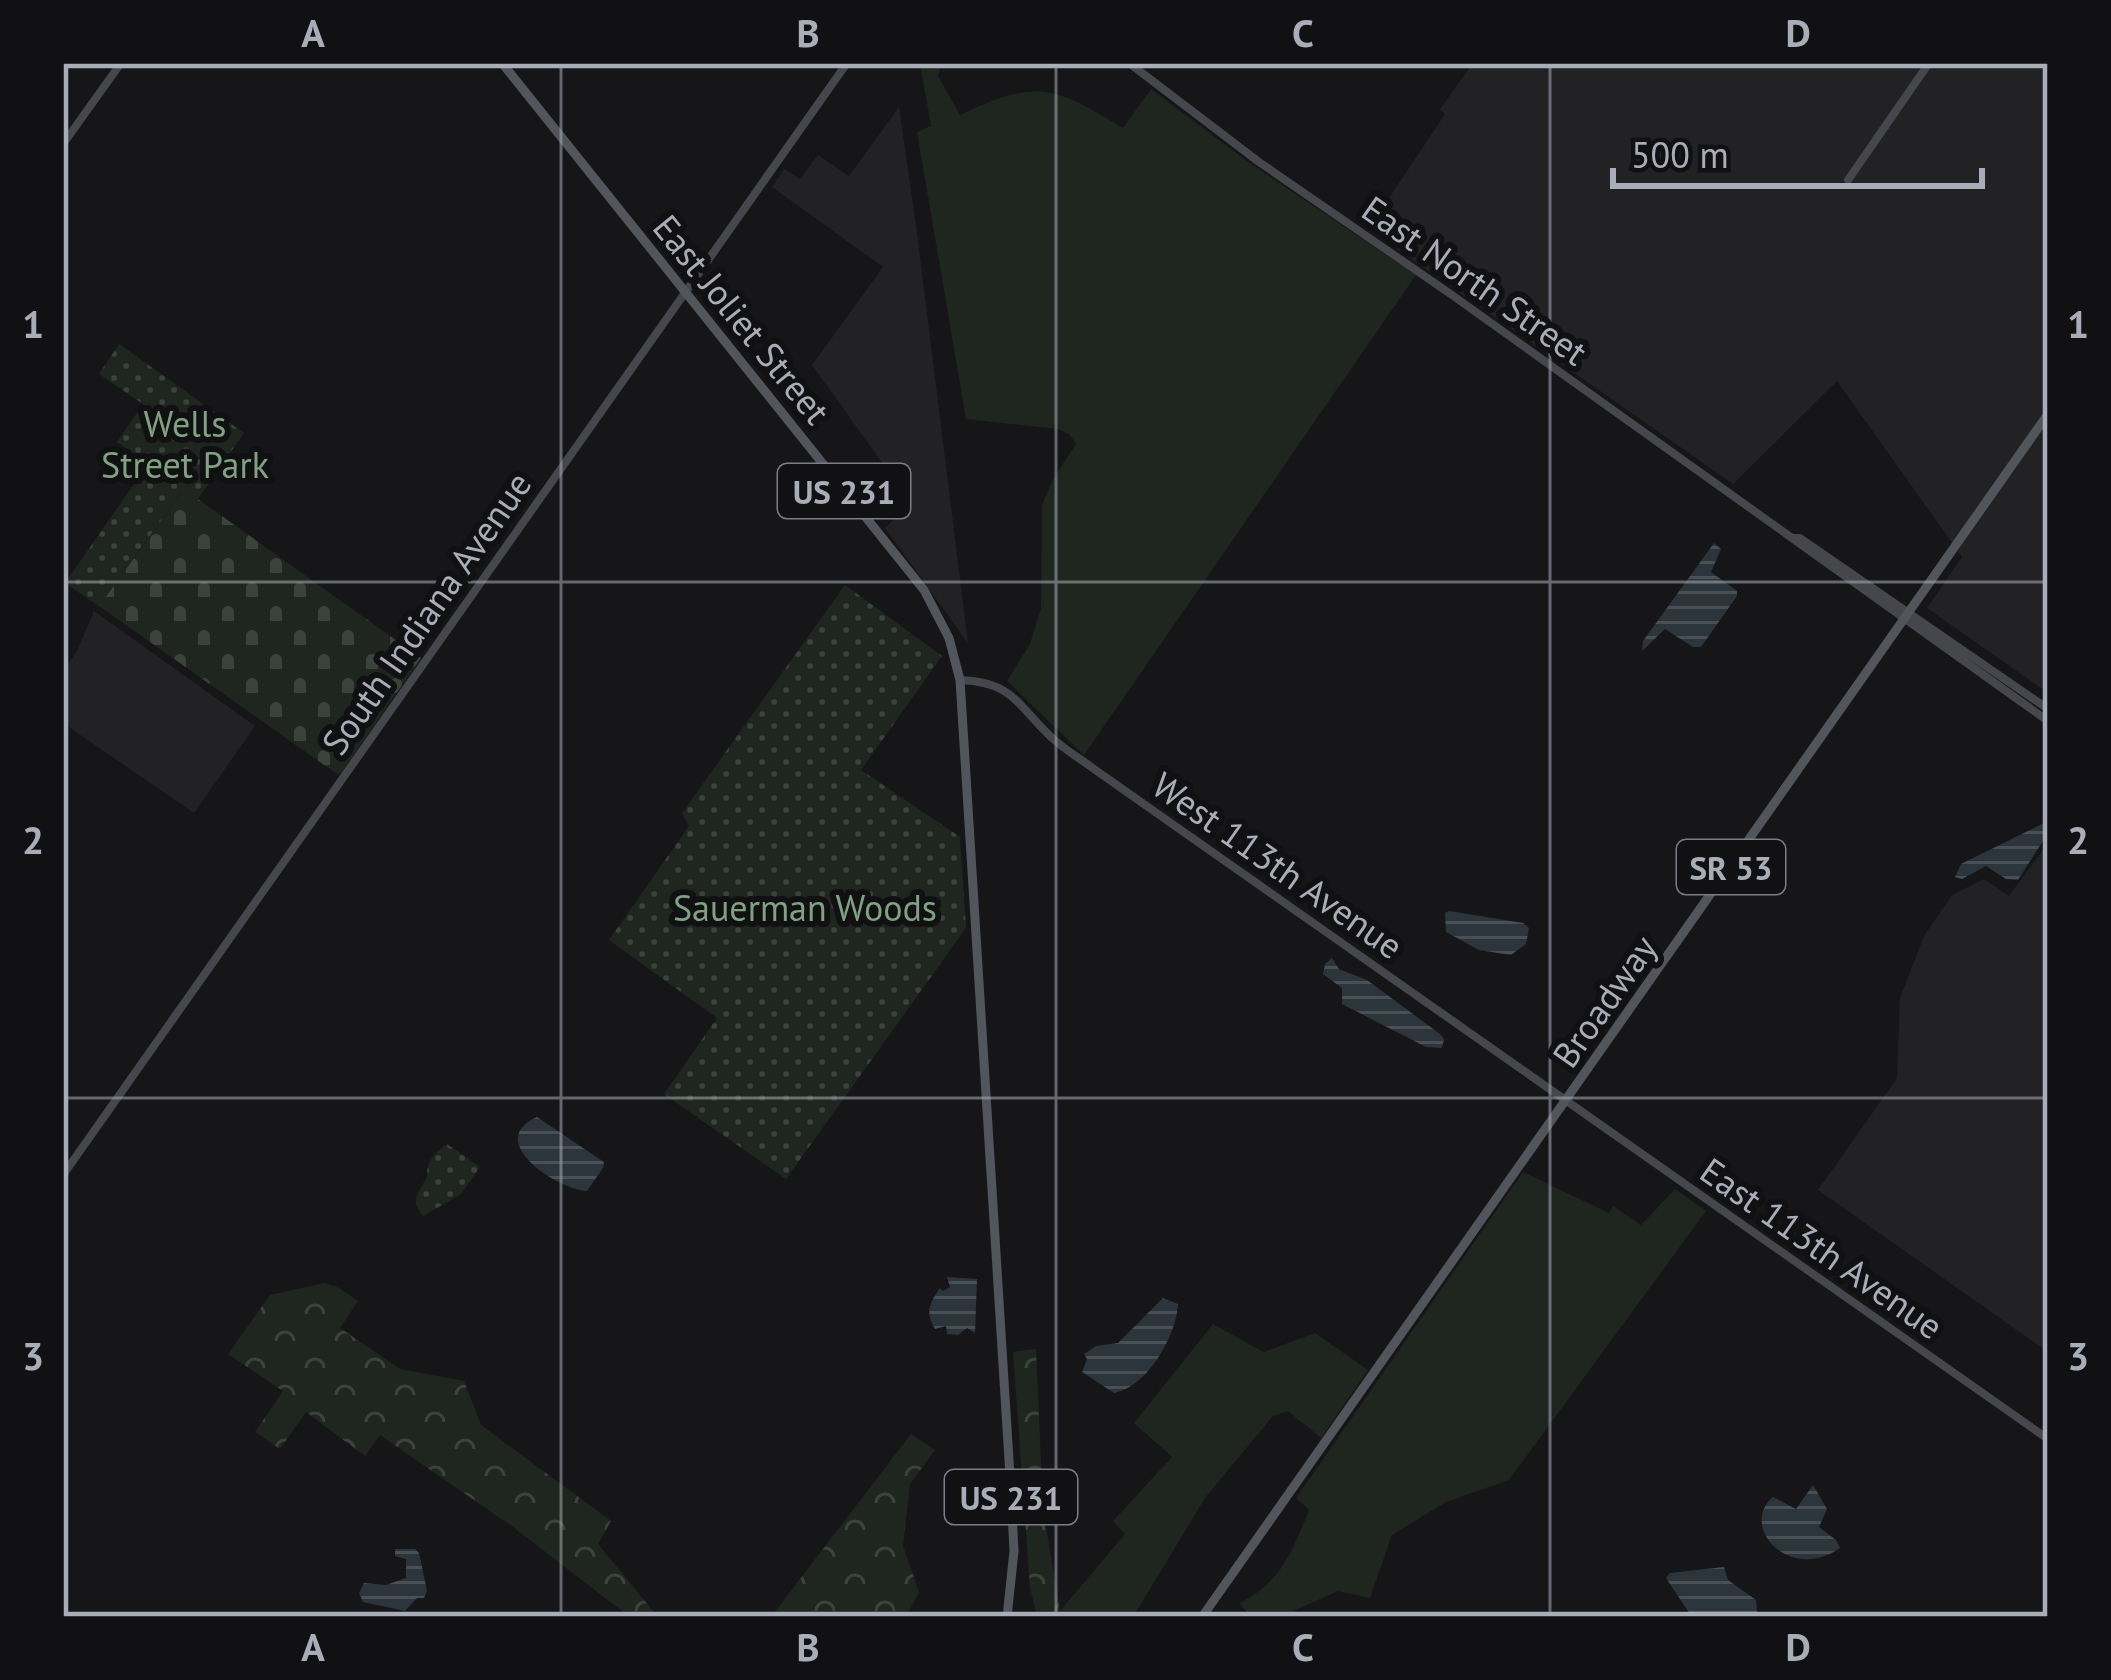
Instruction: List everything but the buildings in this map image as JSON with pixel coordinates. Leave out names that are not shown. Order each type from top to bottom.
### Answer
[{"type":"main road","name":"East Joliet Street","points":[[502,63],[924,590],[950,638],[960,680]]},
{"type":"main road","name":"Broadway","points":[[1202,1617],[2048,414]]},
{"type":"main road","name":"US 231","points":[[960,680],[1014,1551],[1006,1617]]},
{"type":"street","points":[[63,144],[121,63]]},
{"type":"street","name":"South Indiana Avenue","points":[[63,1175],[847,63]]},
{"type":"street","name":"East North Street","points":[[1129,63],[1244,152],[1908,616]]},
{"type":"street","points":[[1848,180],[1929,63]]},
{"type":"street","points":[[1908,616],[2048,709]]},
{"type":"street","points":[[1908,616],[2048,721]]},
{"type":"street","name":"West 113th Avenue","points":[[960,680],[981,681],[1008,692],[1050,737],[1567,1101]]},
{"type":"street","name":"East 113th Avenue","points":[[1567,1101],[2048,1439]]},
{"type":"shaded area","points":[[1473,63],[2048,63],[2048,693],[1927,608],[1962,557],[1837,381],[1733,484],[1390,244],[1404,222],[1383,207],[1445,114],[1440,109]]},
{"type":"shaded area","points":[[899,107],[968,643],[885,528],[911,503],[812,365],[883,267],[772,187],[784,169],[800,179],[818,155],[849,176]]},
{"type":"shaded area","points":[[1714,543],[1721,549],[1711,572],[1737,591],[1737,596],[1701,647],[1665,629],[1642,651],[1643,641]]},
{"type":"shaded area","points":[[94,611],[255,726],[194,813],[63,723],[63,671]]},
{"type":"shaded area","points":[[2048,821],[2048,833],[2018,880],[2006,879],[1986,866],[1962,879],[1955,877],[1961,864]]},
{"type":"shaded area","points":[[2048,843],[2048,1352],[1818,1190],[1897,1078],[1900,998],[1924,936],[1952,895],[1984,879],[2009,896]]},
{"type":"shaded area","points":[[1445,913],[1523,923],[1529,928],[1526,944],[1511,955],[1479,950],[1446,932]]},
{"type":"shaded area","points":[[1332,958],[1339,969],[1367,980],[1440,1034],[1442,1048],[1426,1047],[1342,1004],[1342,988],[1323,974]]},
{"type":"shaded area","points":[[537,1117],[604,1162],[587,1191],[544,1173],[521,1151],[522,1127]]},
{"type":"shaded area","points":[[947,1277],[977,1279],[975,1333],[967,1328],[958,1335],[947,1334],[946,1326],[935,1329],[932,1323],[931,1304],[940,1288],[950,1287]]},
{"type":"shaded area","points":[[1163,1298],[1178,1304],[1172,1331],[1158,1359],[1138,1381],[1114,1393],[1082,1372],[1084,1354],[1096,1346],[1118,1343]]},
{"type":"shaded area","points":[[1813,1485],[1827,1509],[1819,1527],[1840,1548],[1804,1559],[1775,1547],[1762,1523],[1764,1509],[1773,1497],[1796,1509]]},
{"type":"shaded area","points":[[395,1549],[419,1553],[427,1591],[405,1611],[363,1602],[359,1593],[364,1583],[386,1585],[406,1578],[406,1559],[395,1556]]},
{"type":"shaded area","points":[[1724,1567],[1728,1580],[1756,1600],[1754,1617],[1692,1617],[1666,1578],[1670,1573]]},
{"type":"green space","points":[[920,63],[942,63],[938,76],[960,115],[1008,96],[1044,92],[1079,103],[1123,128],[1151,89],[1251,164],[1416,275],[1084,755],[1007,681],[1030,644],[1041,608],[1042,505],[1076,444],[1058,429],[966,419],[917,132],[931,126]]},
{"type":"green space","name":"Wells Street Park","points":[[119,344],[244,433],[198,499],[183,490],[99,606],[65,583],[148,464],[117,442],[143,404],[99,374]]},
{"type":"green space","points":[[184,489],[421,658],[341,773],[99,606]]},
{"type":"green space","name":"Sauerman Woods","points":[[845,585],[942,656],[861,770],[960,837],[966,928],[786,1179],[664,1094],[717,1018],[609,940],[689,826],[682,813]]},
{"type":"green space","points":[[447,1144],[480,1167],[461,1194],[423,1216],[417,1196],[432,1158]]},
{"type":"green space","points":[[1523,1172],[1609,1213],[1613,1206],[1641,1225],[1675,1189],[1706,1211],[1509,1480],[1446,1502],[1392,1535],[1370,1598],[1338,1591],[1280,1617],[1251,1617],[1239,1603],[1275,1576],[1309,1510],[1296,1498]]},
{"type":"green space","points":[[325,1283],[358,1301],[340,1328],[400,1369],[464,1381],[481,1425],[611,1521],[598,1544],[658,1617],[630,1617],[513,1527],[380,1435],[365,1456],[306,1412],[280,1449],[255,1432],[283,1391],[228,1354],[270,1295]]},
{"type":"green space","points":[[1213,1324],[1264,1352],[1315,1333],[1368,1370],[1321,1438],[1288,1411],[1273,1416],[1205,1498],[1133,1617],[1061,1617],[1060,1611],[1125,1534],[1113,1521],[1172,1457],[1134,1423]]},
{"type":"green space","points":[[1036,1349],[1043,1509],[1061,1617],[1037,1617],[1030,1587],[1013,1352]]},
{"type":"green space","points":[[911,1434],[935,1450],[910,1484],[903,1546],[919,1592],[906,1617],[771,1617]]}]
